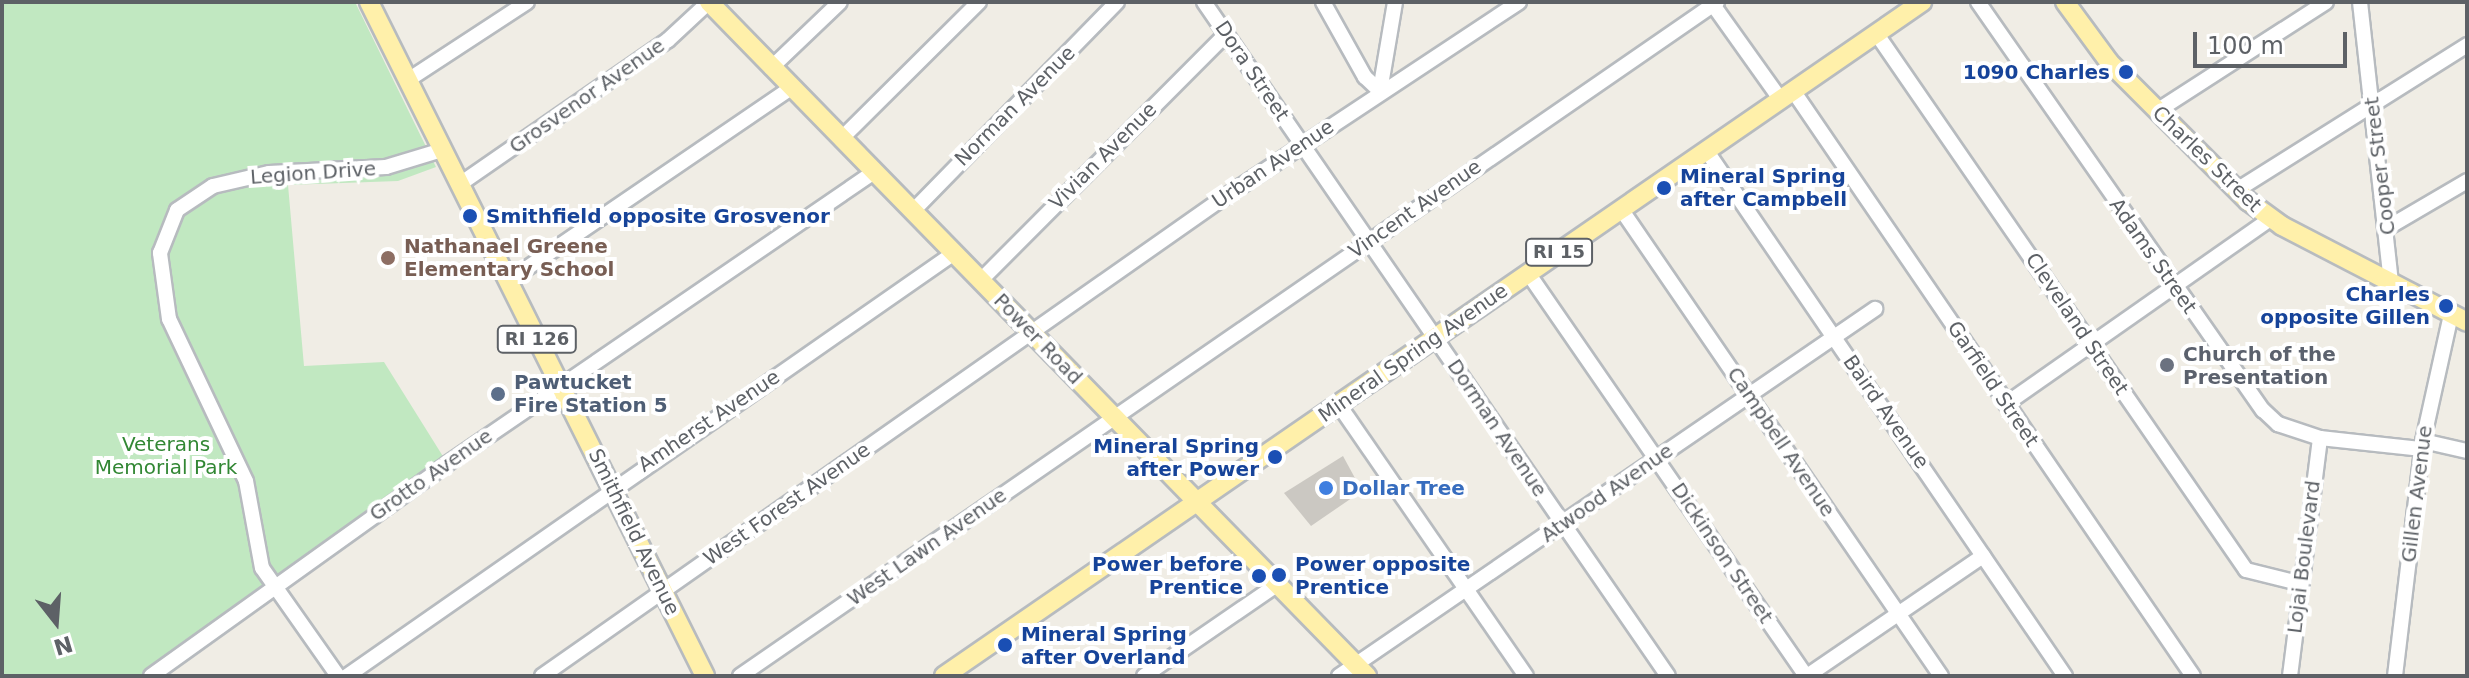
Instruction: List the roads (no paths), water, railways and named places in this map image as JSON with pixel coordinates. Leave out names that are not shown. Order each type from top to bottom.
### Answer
[{"type":"main road","name":"Smithfield Avenue","points":[[369,2],[705,676]]},
{"type":"main road","name":"Power Road","points":[[709,2],[1362,670]]},
{"type":"main road","name":"Mineral Spring Avenue","points":[[954,673],[1196,502],[1922,2]]},
{"type":"main road","name":"Charles Street","points":[[2065,2],[2089,39],[2157,111],[2270,219],[2459,318]]},
{"type":"street","points":[[408,80],[527,2]]},
{"type":"street","name":"Grosvenor Avenue","points":[[460,184],[668,40],[709,2]]},
{"type":"street","points":[[771,68],[840,2]]},
{"type":"street","points":[[842,138],[979,2]]},
{"type":"street","name":"Norman Avenue","points":[[913,211],[1117,2]]},
{"type":"street","name":"Dora Street","points":[[1204,2],[1435,338]]},
{"type":"street","points":[[1323,2],[1365,77],[1380,91]]},
{"type":"street","points":[[1380,91],[1395,2]]},
{"type":"street","name":"Urban Avenue","points":[[1032,333],[1380,91],[1519,2]]},
{"type":"street","name":"Adams Street","points":[[1978,2],[2175,288],[2263,410],[2278,424],[2320,438],[2467,451]]},
{"type":"street","points":[[2157,111],[2326,2]]},
{"type":"street","name":"Cooper Street","points":[[2360,2],[2391,282]]},
{"type":"street","name":"Garfield Street","points":[[1714,3],[1788,96],[2006,404],[2193,676]]},
{"type":"street","name":"Vincent Avenue","points":[[1114,418],[1714,3]]},
{"type":"street","name":"Cleveland Street","points":[[1876,33],[2246,570],[2298,583]]},
{"type":"street","name":"Vivian Avenue","points":[[981,280],[1226,34]]},
{"type":"street","points":[[2237,190],[2467,45]]},
{"type":"street","points":[[508,281],[791,88]]},
{"type":"street","name":"Legion Drive","points":[[338,676],[273,588],[258,558],[239,462],[169,319],[159,273],[166,235],[183,203],[213,186],[282,171],[386,167],[442,150]]},
{"type":"street","name":"Baird Avenue","points":[[1706,150],[2065,676]]},
{"type":"street","name":"Grotto Avenue","points":[[160,673],[273,588],[874,172]]},
{"type":"street","points":[[2387,228],[2467,181]]},
{"type":"street","name":"Campbell Avenue","points":[[1621,209],[1941,676]]},
{"type":"street","points":[[2006,404],[2270,219]]},
{"type":"street","name":"Amherst Avenue","points":[[347,676],[612,487],[954,253]]},
{"type":"street","name":"Dickinson Street","points":[[1528,273],[1806,676]]},
{"type":"street","name":"Atwood Avenue","points":[[1339,676],[1362,670],[1466,589],[1875,309]]},
{"type":"street","name":"Gillen Avenue","points":[[2395,676],[2423,445],[2459,318]]},
{"type":"street","name":"West Forest Avenue","points":[[542,676],[1032,333]]},
{"type":"street","name":"Dorman Avenue","points":[[1435,338],[1668,676]]},
{"type":"street","points":[[1339,405],[1526,676]]},
{"type":"street","name":"West Lawn Avenue","points":[[740,676],[1114,418]]},
{"type":"street","name":"Lojai Boulevard","points":[[2290,676],[2298,583],[2320,438]]},
{"type":"street","points":[[1806,676],[1983,556]]},
{"type":"street","points":[[1144,676],[1278,584]]},
{"type":"place","name":"1090 Charles","points":[[2126,72]]},
{"type":"place","name":"Mineral Spring after Campbell","points":[[1664,188]]},
{"type":"place","name":"Smithfield opposite Grosvenor","points":[[470,216]]},
{"type":"place","name":"Nathanael Greene Elementary School","points":[[388,258]]},
{"type":"place","name":"Charles opposite Gillen","points":[[2446,306]]},
{"type":"place","name":"Church of the Presentation","points":[[2167,365]]},
{"type":"place","name":"Pawtucket Fire Station 5","points":[[498,394]]},
{"type":"place","name":"Mineral Spring after Power","points":[[1275,457]]},
{"type":"place","name":"Dollar Tree","points":[[1326,488]]},
{"type":"place","name":"Power opposite Prentice","points":[[1279,575]]},
{"type":"place","name":"Power before Prentice","points":[[1259,576]]},
{"type":"place","name":"Mineral Spring after Overland","points":[[1005,645]]},
{"type":"park label","name":"Veterans Memorial Park","points":[[166,456]]}]
